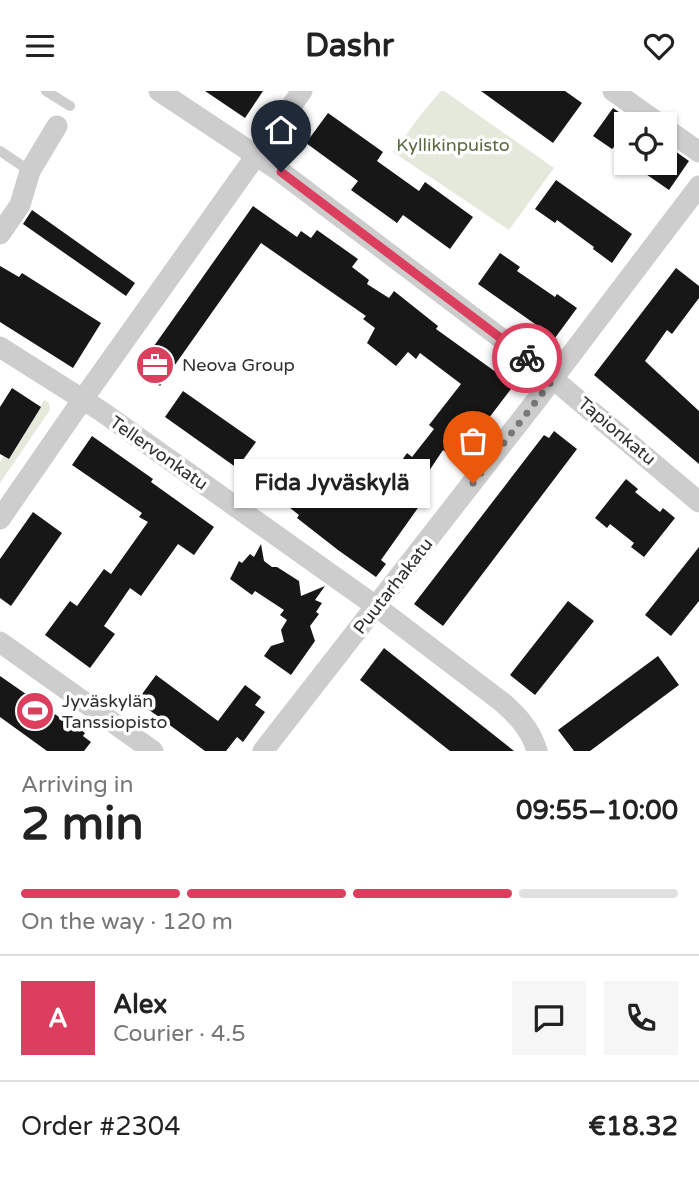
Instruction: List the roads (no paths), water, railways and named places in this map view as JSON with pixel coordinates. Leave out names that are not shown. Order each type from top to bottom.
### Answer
[{"type":"street","name":"Tapionkatu","points":[[159,91],[257,156],[554,378],[699,502]]},
{"type":"street","points":[[0,519],[302,91]]},
{"type":"street","points":[[613,91],[643,112]]},
{"type":"street","points":[[0,235],[20,205],[30,171],[57,126]]},
{"type":"street","points":[[677,136],[699,152]]},
{"type":"street","name":"Puutarhakatu","points":[[263,751],[554,378],[699,186]]},
{"type":"street","name":"Tellervonkatu","points":[[0,347],[83,399],[377,607],[521,719],[537,751]]},
{"type":"street","points":[[0,642],[153,751]]},
{"type":"lane","points":[[46,91],[70,106]]},
{"type":"lane","points":[[0,151],[30,171]]},
{"type":"place","name":"Neova Group","points":[[155,365]]},
{"type":"place","name":"Fida Jyväskylä","points":[[473,483]]},
{"type":"place","name":"Jyväskylän Tanssiopisto","points":[[35,711]]},
{"type":"park label","name":"Kyllikinpuisto","points":[[453,145]]}]
